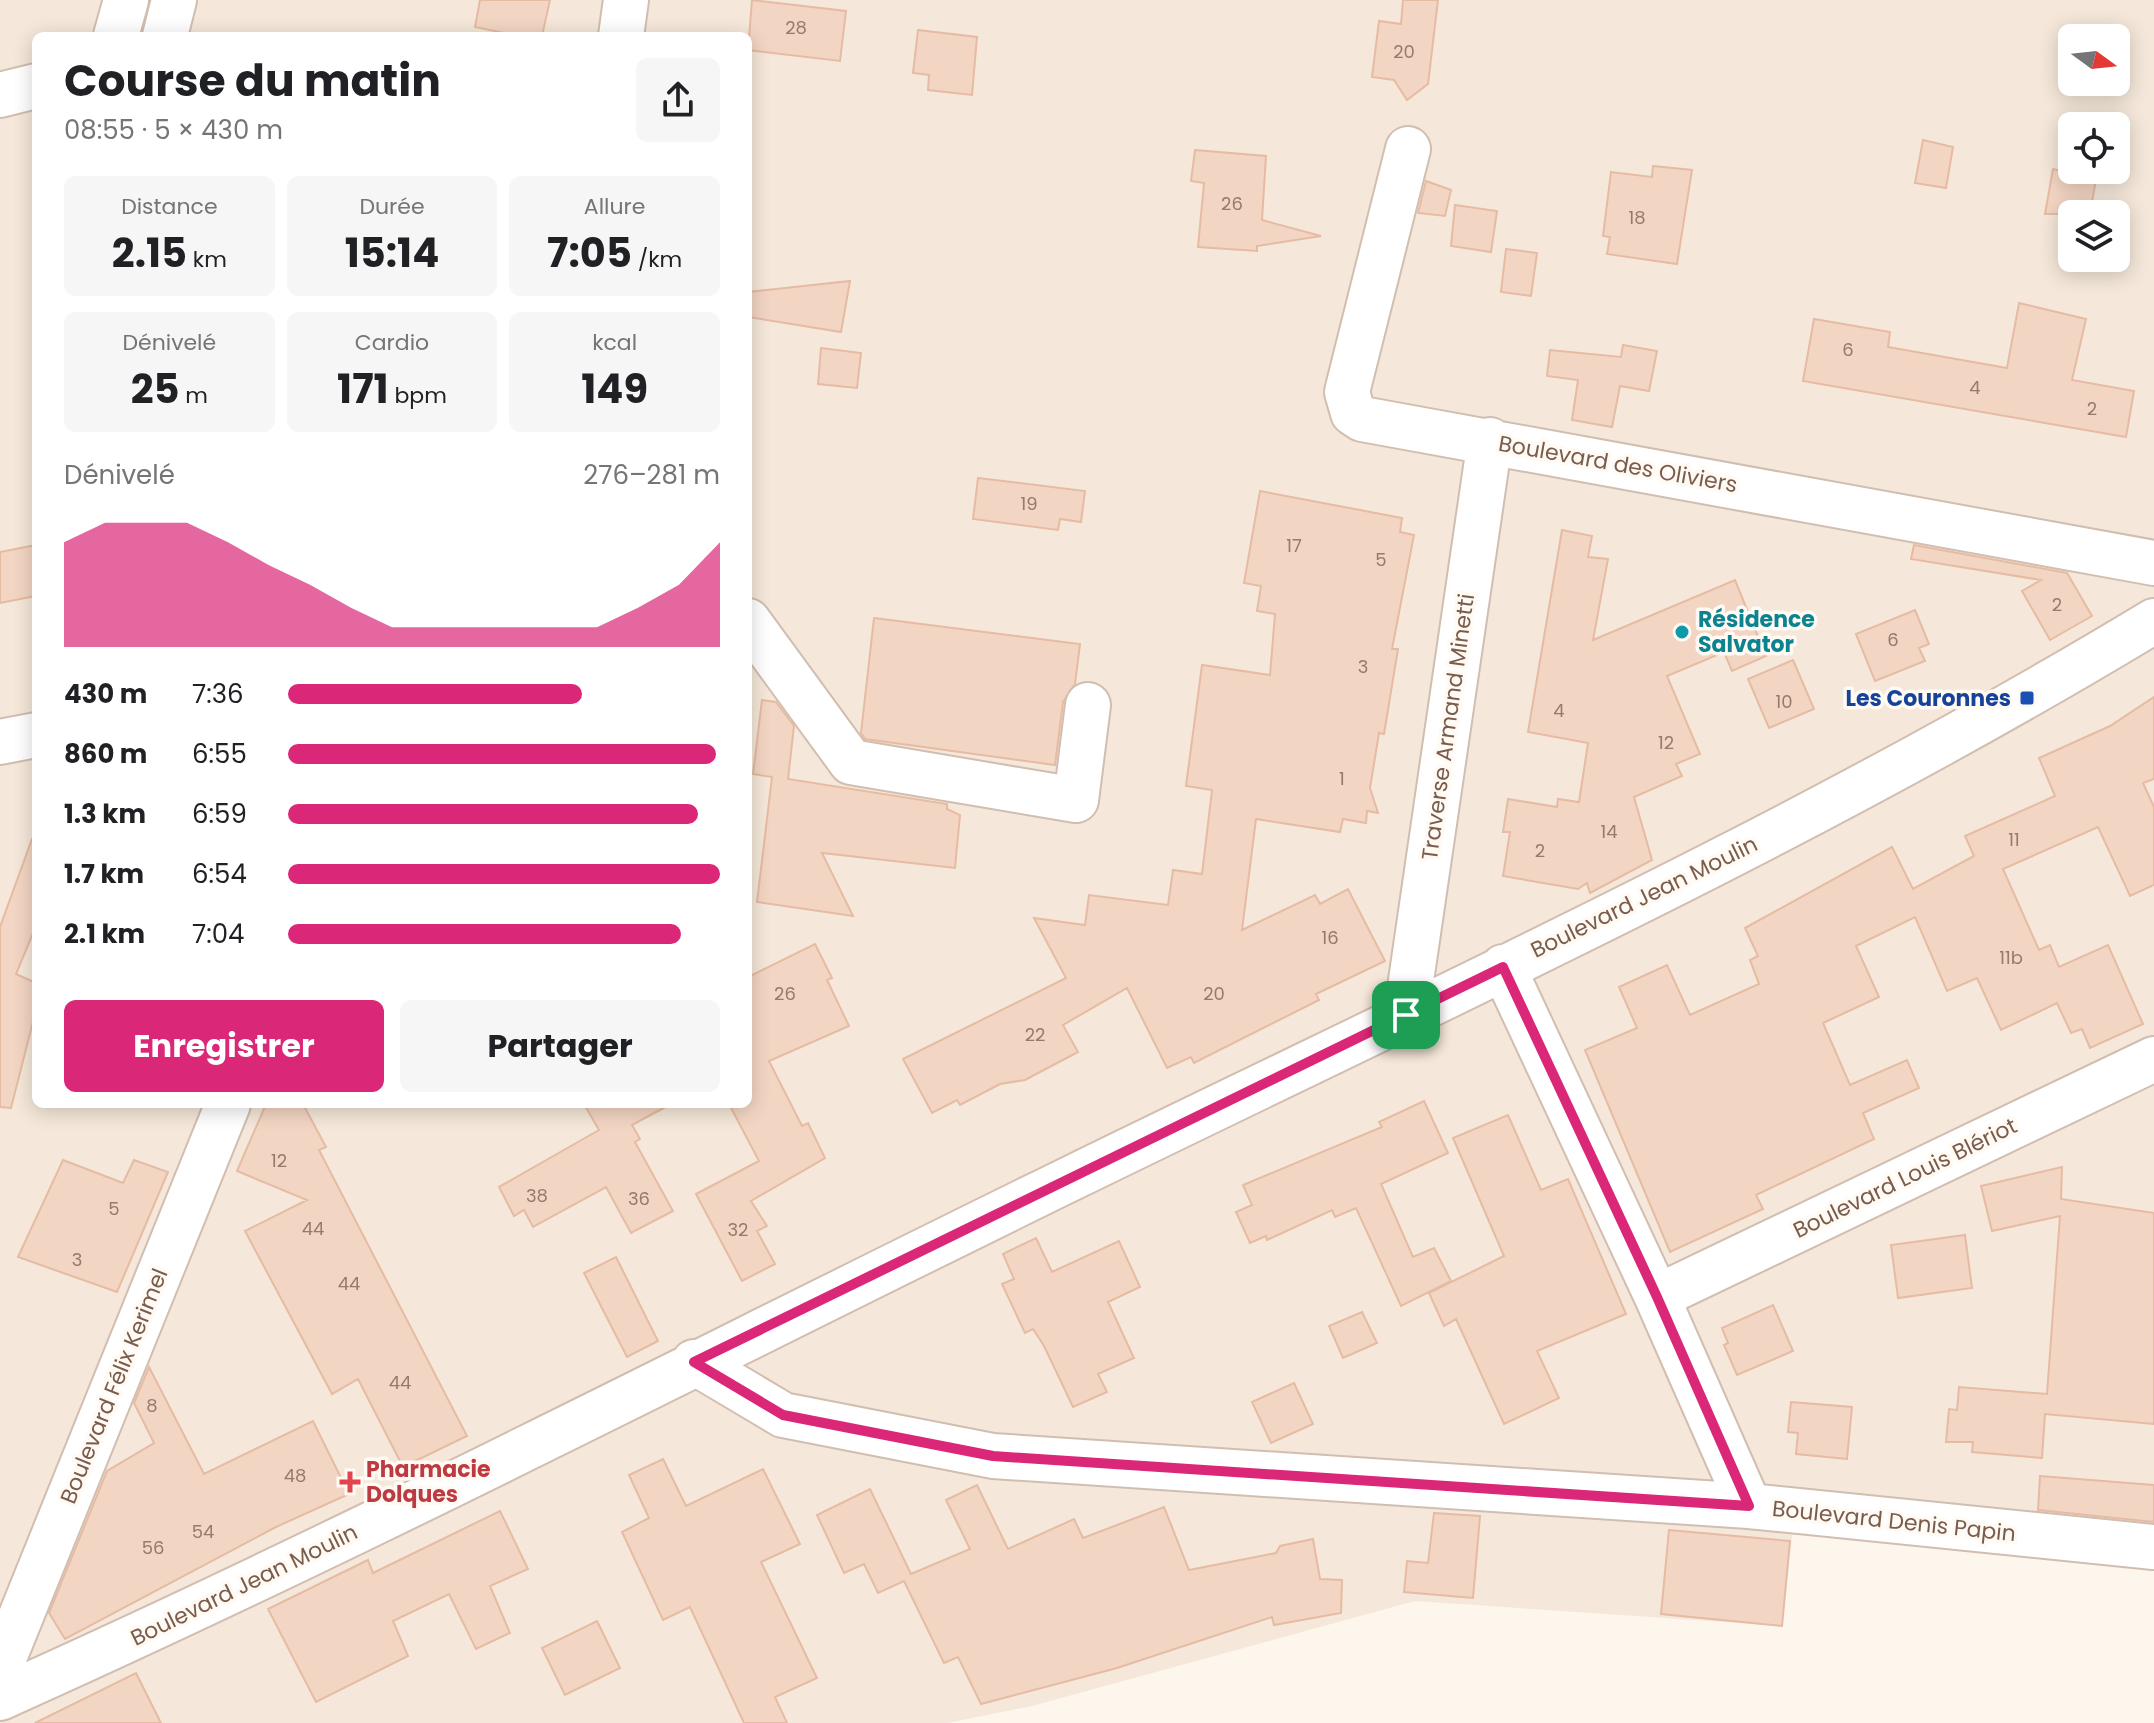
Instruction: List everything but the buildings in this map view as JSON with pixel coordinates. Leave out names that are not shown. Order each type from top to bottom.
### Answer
[{"type":"street","points":[[117,32],[126,0]]},
{"type":"street","points":[[166,32],[174,0]]},
{"type":"street","points":[[622,32],[626,0]]},
{"type":"street","points":[[0,95],[32,87]]},
{"type":"street","name":"Boulevard des Oliviers","points":[[1408,149],[1347,392],[1347,403],[1362,419],[2154,563]]},
{"type":"street","name":"Traverse Armand Minetti","points":[[1406,1015],[1490,440]]},
{"type":"street","name":"Boulevard Jean Moulin","points":[[0,1698],[205,1606],[694,1362],[1503,967],[1816,810],[2027,698],[2154,621]]},
{"type":"street","points":[[752,626],[851,762],[1076,800],[1088,705]]},
{"type":"street","points":[[0,742],[32,736]]},
{"type":"street","points":[[1503,967],[1657,1297],[1749,1506]]},
{"type":"street","name":"Boulevard Louis Blériot","points":[[1657,1297],[2154,1059]]},
{"type":"street","name":"Boulevard Félix Kerimel","points":[[0,1668],[226,1108]]},
{"type":"street","name":"Boulevard Denis Papin","points":[[694,1362],[783,1415],[993,1456],[1749,1506],[2154,1547]]},
{"type":"shaded area","points":[[0,0],[2154,0],[2154,1547],[1795,1511],[1782,1626],[1415,1601],[1032,1706],[948,1723],[0,1723]]},
{"type":"place","name":"Résidence Salvator","points":[[1682,632]]},
{"type":"place","name":"Les Couronnes","points":[[2027,698]]},
{"type":"place","name":"Pharmacie Dolques","points":[[350,1482]]},
{"type":"route","points":[[1503,967],[1657,1297],[1749,1506],[993,1456],[783,1415],[694,1362],[756,1332],[1406,1015],[1503,967]]}]
